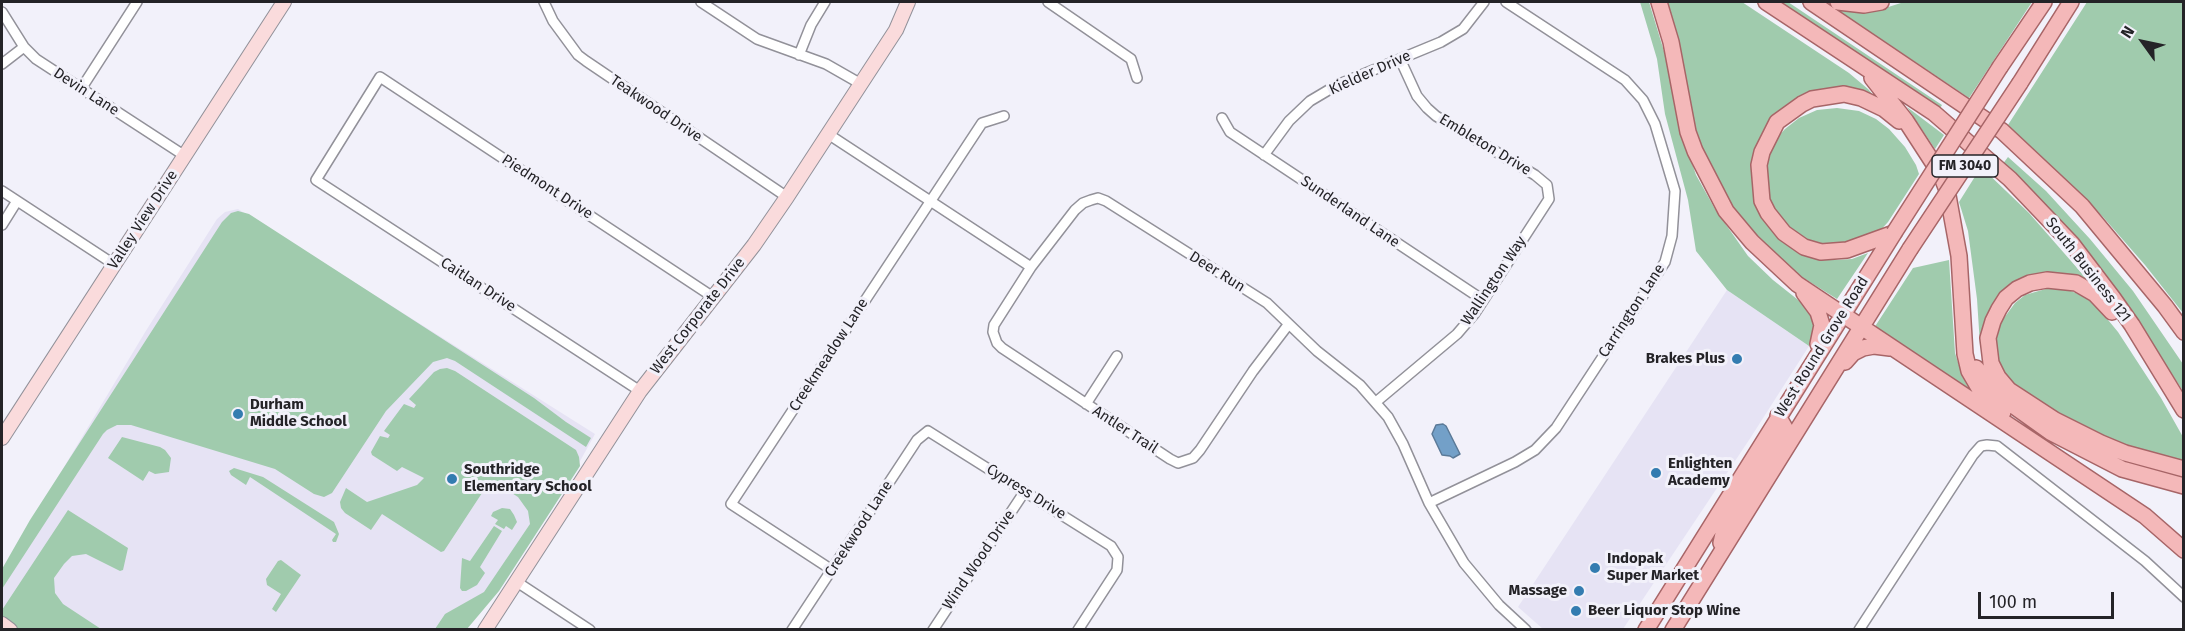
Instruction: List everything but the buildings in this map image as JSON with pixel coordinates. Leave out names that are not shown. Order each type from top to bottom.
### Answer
[{"type":"main road","points":[[1659,2],[1671,42],[1688,132],[1698,158],[1726,211],[1739,228],[1797,284],[2145,516],[2184,550]]},
{"type":"main road","name":"South Business 121","points":[[1766,2],[1934,113],[2010,179],[2072,244],[2132,326],[2184,410]]},
{"type":"main road","points":[[1811,2],[2002,131],[2082,206],[2158,297],[2184,332]]},
{"type":"main road","points":[[1838,2],[1864,5],[1881,2]]},
{"type":"main road","name":"West Round Grove Road","points":[[1646,630],[1842,314],[2044,2]]},
{"type":"main road","name":"West Round Grove Road","points":[[1673,630],[1910,249],[2071,2]]},
{"type":"main road","points":[[1860,64],[1884,91],[1932,160],[1947,190],[1959,256],[1965,354],[1969,371],[1980,390],[2023,427],[2070,458],[2077,470]]},
{"type":"main road","points":[[1894,233],[1859,247],[1821,252],[1804,247],[1784,233],[1768,213],[1762,201],[1759,165],[1768,138],[1777,122],[1802,104],[1828,95],[1844,94],[1861,98],[1884,109],[1932,160]]},
{"type":"main road","points":[[2132,326],[2120,322],[2095,294],[2076,283],[2047,280],[2030,283],[2006,298],[1993,321],[1988,338],[1991,363],[1998,377],[2009,390],[2055,420],[2125,453],[2181,469]]},
{"type":"main road","points":[[1797,284],[1818,312],[1822,325],[1821,337],[1807,370]]},
{"type":"main road","points":[[1827,382],[1853,353],[1874,346],[1894,348]]},
{"type":"main road","points":[[1965,354],[2001,397],[2050,432],[2122,470],[2180,485]]},
{"type":"main road","points":[[1718,558],[1726,522],[1785,428],[1778,416]]},
{"type":"street","points":[[81,89],[137,2]]},
{"type":"street","name":"Valley View Drive","points":[[2,438],[284,2]]},
{"type":"street","name":"Teakwood Drive","points":[[544,2],[553,21],[578,55],[787,197]]},
{"type":"street","points":[[701,2],[757,39],[826,64],[861,84]]},
{"type":"street","points":[[799,55],[811,26],[825,2]]},
{"type":"street","name":"West Corporate Drive","points":[[485,630],[640,391],[754,245],[787,197],[896,30],[908,2]]},
{"type":"street","points":[[1048,2],[1131,59],[1137,78]]},
{"type":"street","name":"Kielder Drive","points":[[1264,155],[1289,121],[1310,101],[1337,85],[1441,42],[1463,29],[1484,2]]},
{"type":"street","name":"Carrington Lane","points":[[1429,503],[1515,462],[1535,450],[1556,428],[1665,262],[1672,236],[1675,191],[1655,124],[1642,100],[1625,80],[1506,2]]},
{"type":"street","name":"Devin Lane","points":[[2,12],[24,47],[36,59],[185,156]]},
{"type":"street","points":[[2,64],[24,47]]},
{"type":"street","name":"Embleton Drive","points":[[1400,59],[1417,96],[1427,108],[1547,184],[1549,199]]},
{"type":"street","name":"Caitlan Drive","points":[[380,77],[316,180],[640,391]]},
{"type":"street","name":"Piedmont Drive","points":[[380,77],[713,297]]},
{"type":"street","name":"Creekmeadow Lane","points":[[832,570],[731,504],[982,123],[1004,116]]},
{"type":"street","name":"Sunderland Lane","points":[[1222,118],[1230,132],[1483,300]]},
{"type":"street","points":[[828,134],[1031,267]]},
{"type":"street","points":[[2,191],[115,265]]},
{"type":"street","name":"Deer Run","points":[[1031,267],[1075,210],[1083,203],[1098,198],[1267,303],[1317,351],[1354,380],[1388,417],[1447,536],[1481,586],[1526,630]]},
{"type":"street","name":"Wallington Way","points":[[1376,402],[1457,334],[1483,300],[1549,199]]},
{"type":"street","points":[[2,225],[17,201]]},
{"type":"street","name":"Antler Trail","points":[[1031,267],[994,325],[994,337],[1002,348],[1178,463],[1193,458],[1200,450],[1253,371],[1288,325]]},
{"type":"street","points":[[1086,404],[1116,356]]},
{"type":"street","name":"Creekwood Lane","points":[[792,630],[917,440],[928,431]]},
{"type":"street","name":"Cypress Drive","points":[[928,431],[1111,546],[1118,557],[1117,570],[1078,630]]},
{"type":"street","points":[[1859,630],[1973,455],[1981,446],[1987,445],[1997,446],[2145,561],[2184,597]]},
{"type":"street","name":"Wind Wood Drive","points":[[933,630],[1025,491]]},
{"type":"street","points":[[517,582],[590,630]]},
{"type":"street","points":[[2,624],[10,630]]},
{"type":"shaded area","name":"Durham Middle School","points":[[238,209],[595,434],[579,463],[464,629],[34,629],[2,609],[2,570],[147,329],[217,219],[225,212]]},
{"type":"shaded area","points":[[1727,290],[1809,346],[1623,629],[1543,629],[1518,607]]},
{"type":"green space","points":[[1640,2],[1649,2],[1670,71],[1684,139],[1696,175],[1715,209],[1748,256],[1773,280],[1807,307],[1816,320],[1815,337],[1809,346],[1727,290],[1696,251],[1688,200],[1665,114],[1657,59]]},
{"type":"green space","points":[[1664,2],[1742,2],[1849,73],[1868,89],[1898,123],[1851,98],[1797,105],[1759,147],[1766,221],[1775,235],[1797,251],[1818,258],[1852,259],[1868,253],[1837,299],[1794,272],[1733,209],[1694,126]]},
{"type":"green space","points":[[1778,2],[1788,2],[1942,105],[1939,110]]},
{"type":"green space","points":[[1904,2],[2032,2],[1969,98],[1833,7],[1879,10]]},
{"type":"green space","points":[[2087,2],[2183,2],[2183,313],[2103,217],[2058,173],[2006,128]]},
{"type":"green space","points":[[1907,107],[1944,135],[1935,149]]},
{"type":"green space","points":[[1837,108],[1859,111],[1876,119],[1889,129],[1905,147],[1919,174],[1888,222],[1878,233],[1851,247],[1817,247],[1785,228],[1766,195],[1764,174],[1768,154],[1775,140],[1785,129],[1799,118],[1817,110]]},
{"type":"green space","points":[[2008,157],[2046,191],[2133,291],[2183,364],[2183,391],[2118,293],[2002,165]]},
{"type":"green space","points":[[1981,167],[2029,213],[2092,285],[2022,282],[1982,346],[1980,345],[1977,299],[1968,231],[1959,202]]},
{"type":"green space","points":[[238,211],[249,214],[534,398],[591,438],[586,447],[447,358],[433,362],[386,411],[332,493],[324,497],[314,494],[275,469],[131,425],[117,425],[103,434],[2,589],[2,569],[30,520],[222,222],[231,213]]},
{"type":"green space","points":[[1949,260],[1955,353],[1963,378],[1976,401],[1874,328],[1913,268]]},
{"type":"green space","points":[[2049,288],[2063,288],[2086,297],[2094,303],[2118,332],[2161,398],[2183,437],[2183,467],[2130,454],[2009,386],[1995,360],[1996,329],[2015,303],[2025,295]]},
{"type":"green space","points":[[447,368],[576,450],[580,466],[499,591],[467,629],[435,629],[445,614],[484,592],[530,524],[528,511],[518,497],[504,488],[488,488],[482,493],[444,551],[441,552],[382,514],[371,530],[345,513],[340,502],[346,488],[367,502],[417,485],[424,478],[402,467],[397,471],[372,455],[371,452],[380,436],[388,438],[390,435],[384,431],[404,404],[414,408],[416,405],[409,399],[434,372]]},
{"type":"green space","points":[[122,437],[165,450],[171,458],[169,472],[155,474],[149,471],[143,481],[108,458]]},
{"type":"green space","points":[[234,468],[263,477],[334,522],[339,534],[336,542],[332,540],[336,534],[250,477],[246,485],[231,475],[229,471]]},
{"type":"green space","points":[[502,508],[510,509],[514,515],[517,522],[512,530],[495,524],[498,520],[491,516],[493,512]]},
{"type":"green space","points":[[68,510],[128,548],[123,570],[120,571],[86,554],[72,556],[54,578],[55,593],[63,604],[101,629],[17,629],[3,619],[2,610]]},
{"type":"green space","points":[[494,526],[502,531],[480,567],[485,573],[477,585],[462,591],[460,588],[462,558],[470,561]]},
{"type":"green space","points":[[281,560],[301,575],[276,612],[272,609],[281,594],[267,585],[266,579]]},
{"type":"water","points":[[1443,424],[1460,454],[1453,458],[1442,455],[1432,434],[1436,425]]},
{"type":"place","name":"Brakes Plus","points":[[1737,359]]},
{"type":"place","name":"Durham Middle School","points":[[238,414]]},
{"type":"place","name":"Enlighten Academy","points":[[1656,473]]},
{"type":"place","name":"Southridge Elementary School","points":[[452,479]]},
{"type":"place","name":"Indopak Super Market","points":[[1595,568]]},
{"type":"place","name":"Massage","points":[[1579,591]]},
{"type":"place","name":"Beer Liquor Stop Wine","points":[[1576,611]]}]
